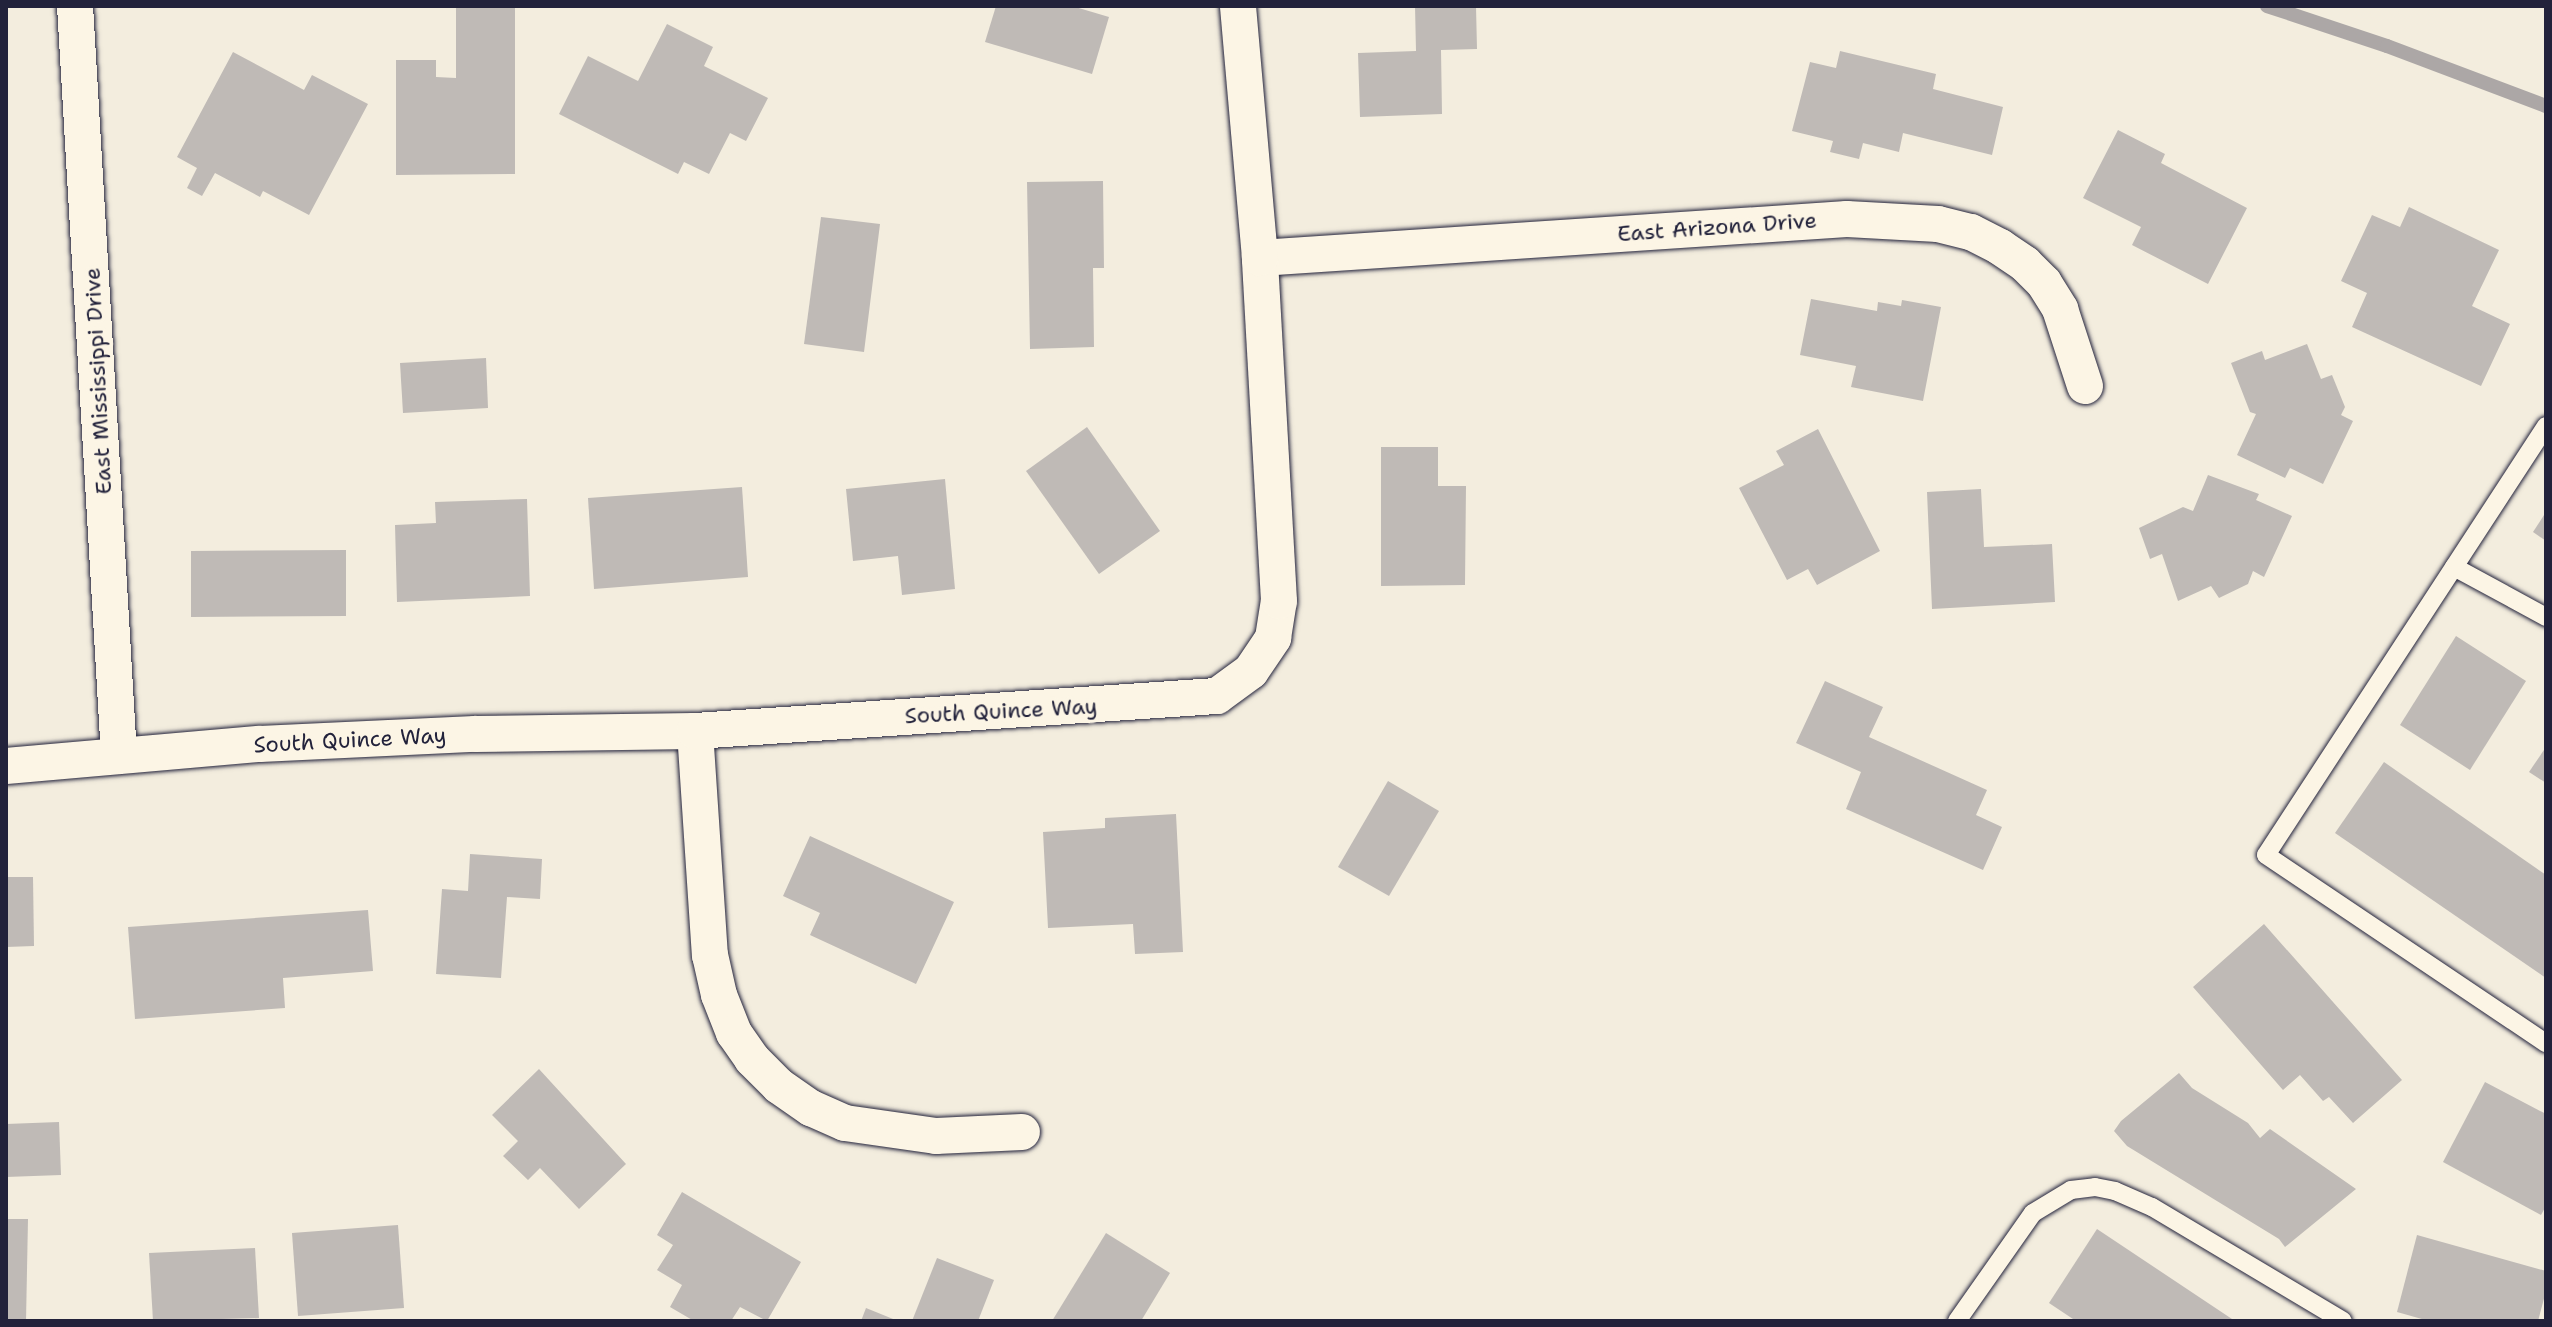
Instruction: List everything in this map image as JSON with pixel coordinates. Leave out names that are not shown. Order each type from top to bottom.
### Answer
[{"type":"street","name":"East Mississippi Drive","points":[[75,6],[119,756]]},
{"type":"street","points":[[1238,6],[1260,258]]},
{"type":"street","name":"East Arizona Drive","points":[[1260,258],[1847,219],[1938,224],[1971,232],[2000,247],[2025,264],[2044,283],[2060,309],[2085,386]]},
{"type":"street","name":"South Quince Way","points":[[6,766],[230,746],[475,734],[695,731],[1179,701],[1217,696],[1251,671],[1273,638],[1279,601],[1260,258]]},
{"type":"street","points":[[695,731],[710,955],[719,995],[734,1033],[752,1059],[800,1100],[845,1123],[936,1136],[1022,1132]]},
{"type":"lane","points":[[2546,426],[2266,855],[2546,1043]]},
{"type":"lane","points":[[2454,567],[2546,617]]},
{"type":"lane","points":[[1957,1321],[2033,1213],[2071,1190],[2095,1187],[2115,1191],[2152,1207],[2343,1321]]},
{"type":"building","points":[[456,6],[515,6],[515,174],[396,175],[396,60],[436,60],[436,77],[456,78]]},
{"type":"building","points":[[996,6],[1072,6],[1109,17],[1092,74],[985,42]]},
{"type":"building","points":[[1415,6],[1476,6],[1477,49],[1441,50],[1442,114],[1360,117],[1358,53],[1416,51]]},
{"type":"building","points":[[667,24],[713,47],[704,66],[768,98],[746,141],[730,133],[709,174],[684,162],[678,174],[559,114],[588,56],[638,81]]},
{"type":"building","points":[[1840,51],[1936,74],[1933,89],[2003,107],[1992,155],[1903,133],[1899,152],[1863,143],[1859,159],[1830,152],[1833,141],[1792,131],[1810,62],[1836,68]]},
{"type":"building","points":[[233,52],[304,90],[312,75],[368,104],[309,215],[263,191],[260,197],[215,173],[202,196],[187,188],[197,168],[177,157]]},
{"type":"building","points":[[2118,130],[2165,154],[2161,163],[2247,208],[2208,284],[2132,245],[2141,227],[2083,198]]},
{"type":"building","points":[[1103,181],[1104,268],[1093,268],[1094,347],[1030,349],[1027,182]]},
{"type":"building","points":[[2409,207],[2499,250],[2472,306],[2510,324],[2481,386],[2352,327],[2367,293],[2341,281],[2372,215],[2400,227]]},
{"type":"building","points":[[821,217],[880,224],[864,352],[804,344]]},
{"type":"building","points":[[1811,299],[1877,311],[1878,302],[1901,306],[1902,300],[1941,307],[1923,401],[1851,387],[1856,366],[1800,355]]},
{"type":"building","points":[[2307,344],[2321,379],[2332,375],[2345,407],[2341,415],[2353,421],[2323,484],[2290,468],[2285,478],[2237,455],[2256,414],[2250,412],[2231,363],[2262,351],[2265,360]]},
{"type":"building","points":[[486,358],[488,408],[403,413],[400,363]]},
{"type":"building","points":[[1087,427],[1160,531],[1099,574],[1026,471]]},
{"type":"building","points":[[1818,429],[1880,551],[1817,585],[1808,569],[1787,580],[1739,488],[1784,465],[1776,451]]},
{"type":"building","points":[[1381,447],[1438,447],[1438,486],[1466,486],[1465,585],[1381,586]]},
{"type":"building","points":[[2208,475],[2259,494],[2256,500],[2292,516],[2264,577],[2253,571],[2248,584],[2219,598],[2211,586],[2178,601],[2162,554],[2150,559],[2139,528],[2183,507],[2193,511]]},
{"type":"building","points":[[945,479],[955,589],[902,595],[898,556],[853,561],[846,489]]},
{"type":"building","points":[[742,487],[748,577],[594,589],[588,498]]},
{"type":"building","points":[[1981,489],[1984,547],[2052,544],[2055,602],[1932,609],[1927,492]]},
{"type":"building","points":[[527,499],[530,596],[397,602],[395,525],[436,523],[435,502]]},
{"type":"building","points":[[2546,512],[2546,541],[2533,532]]},
{"type":"building","points":[[346,550],[346,616],[191,617],[191,551]]},
{"type":"building","points":[[2456,636],[2526,681],[2470,770],[2400,725]]},
{"type":"building","points":[[1825,681],[1883,707],[1869,737],[1987,790],[1976,815],[2002,827],[1983,870],[1846,809],[1861,772],[1796,743]]},
{"type":"building","points":[[2546,747],[2546,783],[2529,772]]},
{"type":"building","points":[[2384,762],[2546,875],[2546,978],[2335,833]]},
{"type":"building","points":[[1388,781],[1439,811],[1389,896],[1338,867]]},
{"type":"building","points":[[1176,814],[1183,952],[1135,954],[1133,924],[1048,928],[1043,832],[1105,828],[1105,818]]},
{"type":"building","points":[[810,836],[954,902],[916,984],[810,935],[820,913],[783,896]]},
{"type":"building","points":[[470,854],[542,859],[540,899],[507,897],[501,978],[436,974],[442,889],[468,891]]},
{"type":"building","points":[[6,877],[33,877],[34,946],[6,947]]},
{"type":"building","points":[[368,910],[373,971],[283,978],[285,1008],[135,1019],[128,927]]},
{"type":"building","points":[[2264,924],[2402,1080],[2353,1123],[2329,1097],[2323,1101],[2300,1075],[2283,1090],[2193,987]]},
{"type":"building","points":[[539,1069],[626,1164],[579,1209],[540,1168],[528,1180],[503,1156],[518,1141],[492,1115]]},
{"type":"building","points":[[2179,1073],[2192,1088],[2248,1123],[2260,1138],[2270,1129],[2356,1189],[2285,1247],[2279,1239],[2127,1146],[2114,1131],[2121,1121]]},
{"type":"building","points":[[2485,1082],[2546,1114],[2546,1206],[2541,1215],[2443,1162]]},
{"type":"building","points":[[59,1122],[61,1175],[6,1177],[6,1124]]},
{"type":"building","points":[[682,1192],[801,1262],[767,1321],[740,1307],[731,1321],[694,1321],[670,1307],[682,1285],[657,1270],[673,1245],[657,1235]]},
{"type":"building","points":[[6,1219],[28,1219],[26,1321],[6,1321]]},
{"type":"building","points":[[398,1225],[404,1308],[298,1316],[292,1233]]},
{"type":"building","points":[[2097,1229],[2235,1321],[2076,1321],[2049,1303]]},
{"type":"building","points":[[1106,1233],[1170,1273],[1141,1321],[1052,1321]]},
{"type":"building","points":[[2417,1235],[2546,1271],[2546,1291],[2538,1321],[2429,1321],[2397,1312]]},
{"type":"building","points":[[255,1248],[259,1318],[153,1321],[149,1253]]},
{"type":"building","points":[[937,1258],[994,1280],[978,1321],[912,1321]]},
{"type":"building","points":[[866,1308],[898,1321],[861,1321]]},
{"type":"waterway","points":[[2267,6],[2387,46],[2546,106]]}]
